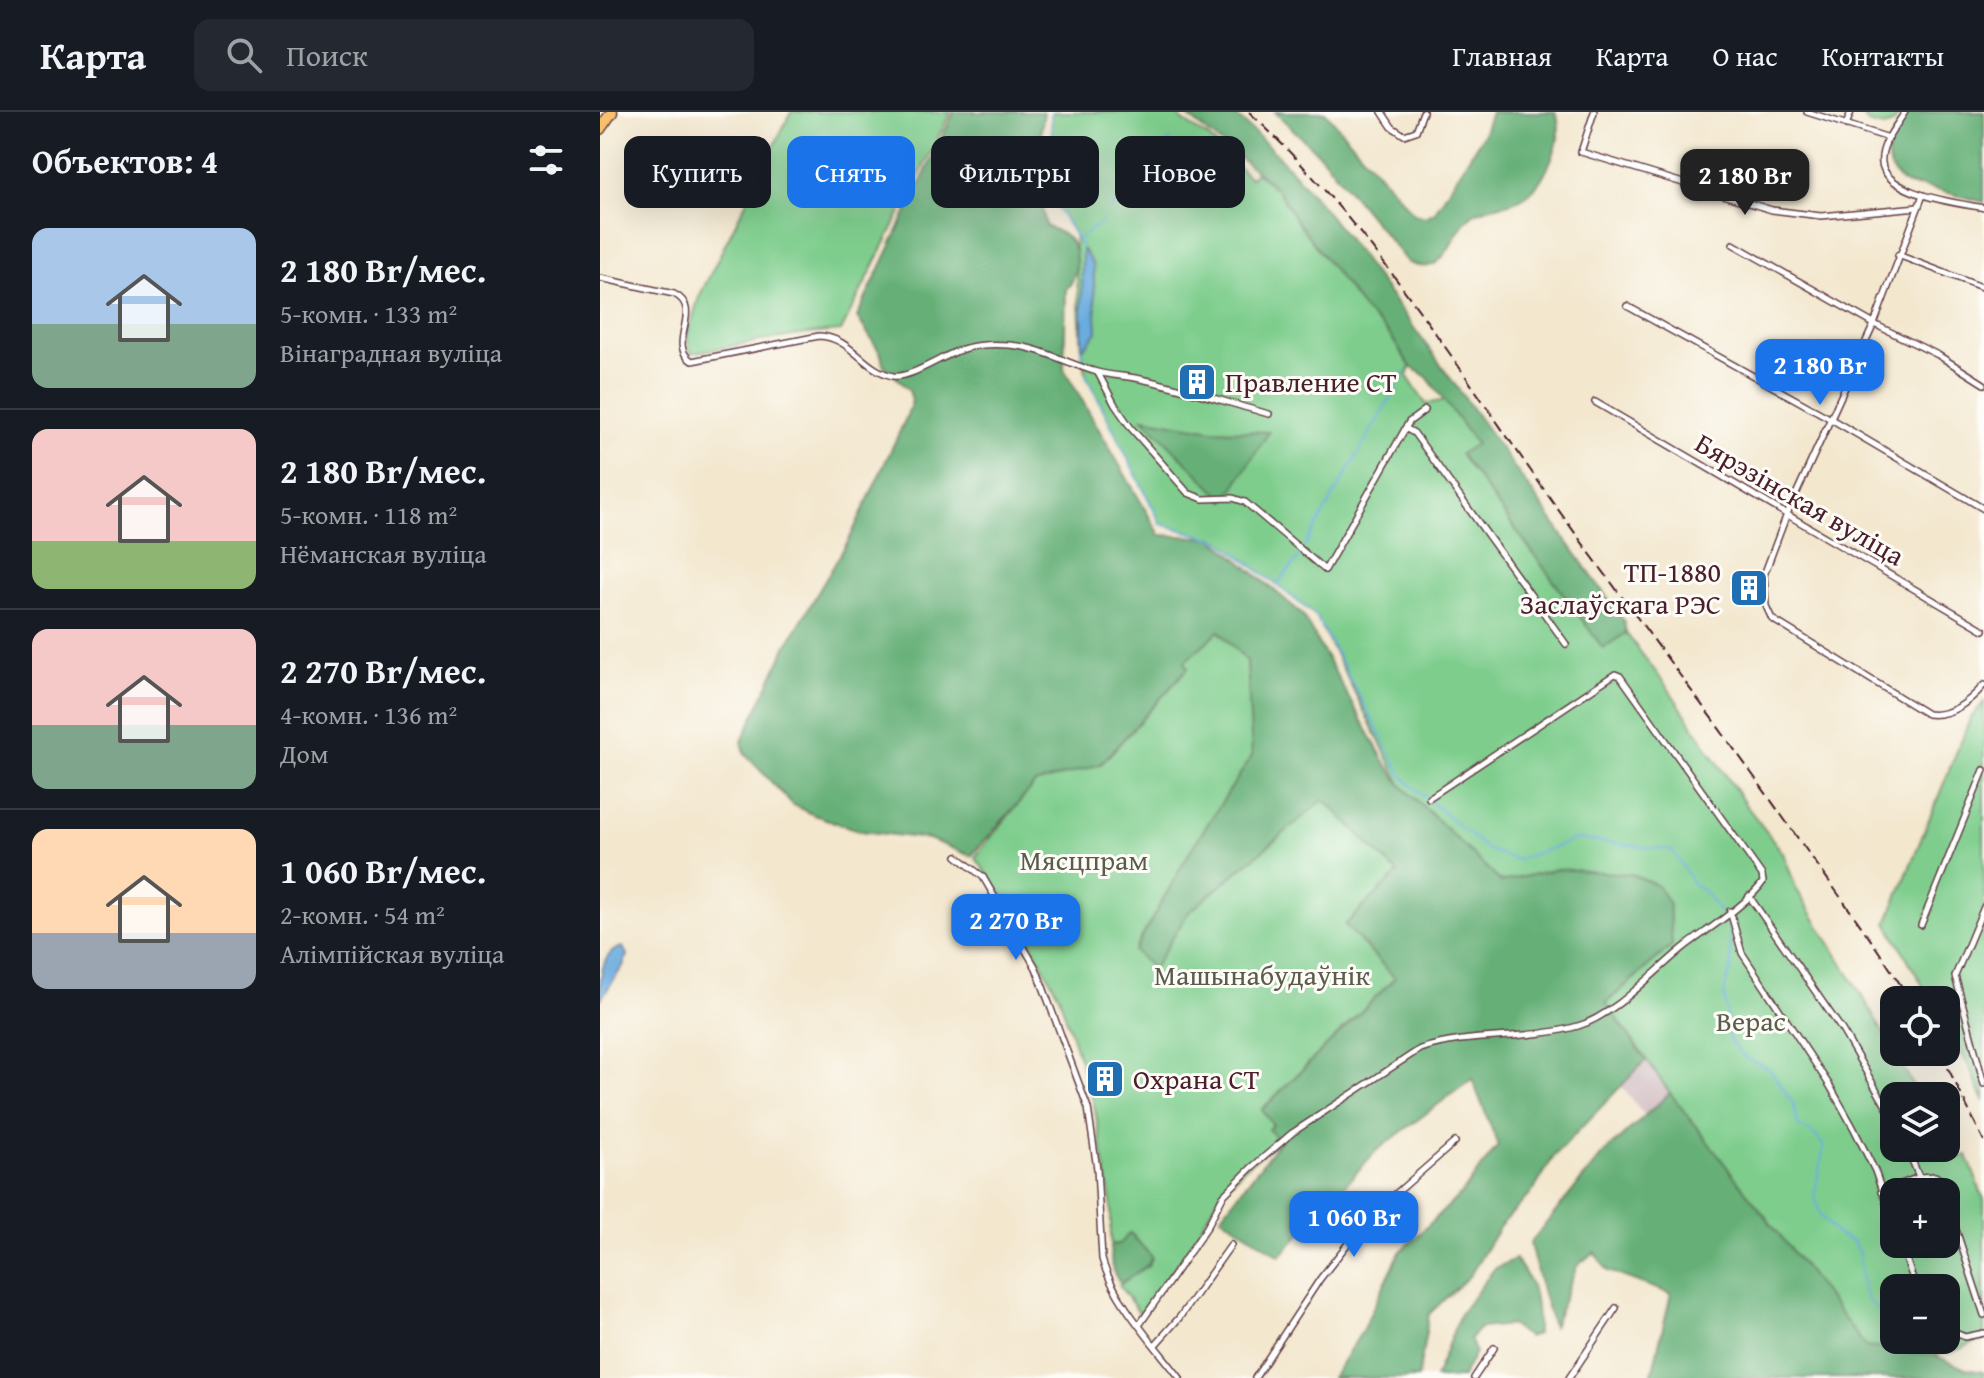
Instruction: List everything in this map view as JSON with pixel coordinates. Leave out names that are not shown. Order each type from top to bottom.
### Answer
[{"type":"highway","points":[[600,129],[612,112]]},
{"type":"street","points":[[1382,112],[1392,127],[1404,135],[1416,131],[1423,112]]},
{"type":"street","points":[[1594,112],[1581,152],[1772,210],[1821,216],[1918,207]]},
{"type":"street","points":[[1807,112],[1889,138]]},
{"type":"street","points":[[1846,125],[1851,112]]},
{"type":"street","points":[[1905,112],[1882,156],[1886,172],[1906,189],[1984,208]]},
{"type":"street","points":[[1923,195],[1874,324],[1787,514],[1764,575],[1766,606],[1772,619],[1927,714],[1939,716],[1952,711],[1984,685]]},
{"type":"street","points":[[1733,244],[1874,324],[1938,355],[1984,384]]},
{"type":"street","points":[[1898,255],[1984,288]]},
{"type":"street","points":[[600,278],[680,297],[687,310],[682,352],[692,361],[830,336],[843,342],[874,368],[903,377],[964,348],[1013,345],[1098,372],[1143,379],[1269,414]]},
{"type":"street","points":[[1627,306],[1831,419],[1984,509]]},
{"type":"street","points":[[1098,372],[1131,428],[1188,493],[1203,499],[1233,498],[1245,502],[1325,570],[1405,428],[1412,418],[1425,410]]},
{"type":"street","name":"Бярэзінская вуліца","points":[[1595,402],[1984,630]]},
{"type":"street","points":[[1405,428],[1414,433],[1566,644]]},
{"type":"street","points":[[1140,1324],[1207,1227],[1223,1196],[1292,1133],[1420,1049],[1443,1041],[1557,1031],[1582,1025],[1615,1005],[1761,886],[1762,875],[1620,676],[1612,674],[1429,798]]},
{"type":"street","points":[[1921,925],[1984,770]]},
{"type":"street","points":[[957,856],[983,877],[1036,968],[1088,1108],[1097,1169],[1102,1259],[1106,1272],[1180,1378]]},
{"type":"street","points":[[1749,896],[1842,1030],[1880,1096]]},
{"type":"street","points":[[1984,907],[1955,976],[1984,1084]]},
{"type":"street","points":[[1730,911],[1742,953],[1830,1086],[1875,1171],[1880,1188]]},
{"type":"street","points":[[1255,1378],[1320,1279],[1368,1218],[1455,1142]]},
{"type":"street","points":[[1913,1162],[1919,1177],[1938,1178]]},
{"type":"street","points":[[1960,1242],[1984,1315]]},
{"type":"street","points":[[1155,1345],[1179,1318],[1231,1245]]},
{"type":"street","points":[[1569,1378],[1616,1308]]},
{"type":"street","points":[[1960,1335],[1965,1337],[1984,1333]]},
{"type":"street","points":[[1474,1378],[1494,1348]]},
{"type":"shaded area","points":[[1646,1060],[1670,1093],[1645,1116],[1621,1086]]},
{"type":"green space","points":[[791,112],[951,112],[939,136],[931,136],[931,152],[915,184],[915,136],[787,136],[787,208],[903,208],[841,331],[691,353],[687,336],[699,297],[743,208],[771,208],[771,152]]},
{"type":"green space","points":[[954,112],[1044,112],[1040,136],[943,136]]},
{"type":"green space","name":"Верас","points":[[1051,112],[1175,112],[1206,136],[1115,136],[1115,208],[1245,208],[1245,173],[1250,178],[1256,172],[1278,191],[1364,310],[1389,334],[1411,367],[1407,376],[1426,404],[1445,400],[1477,445],[1460,454],[1603,648],[1626,633],[1668,688],[1745,804],[1783,853],[1797,890],[1880,1027],[1880,1066],[1902,1066],[1911,1082],[1880,1082],[1880,1162],[1960,1162],[1960,1157],[1967,1155],[1984,1200],[1984,1338],[1960,1349],[1960,1274],[1880,1274],[1880,1349],[1866,1348],[1670,1093],[1606,1003],[1672,945],[1557,869],[1501,882],[1402,786],[1316,616],[1221,541],[1161,524],[1086,375],[1074,234],[1058,208],[1099,208],[1099,136],[1052,136]]},
{"type":"green space","points":[[1182,112],[1231,112],[1277,155],[1320,203],[1454,383],[1624,621],[1626,633],[1603,648],[1460,454],[1476,444],[1427,377],[1411,367],[1389,334],[1364,310],[1278,191],[1245,162],[1245,136],[1212,136]]},
{"type":"green space","points":[[1275,112],[1325,112],[1414,214],[1425,217],[1434,213],[1483,135],[1491,112],[1555,112],[1558,132],[1553,156],[1541,179],[1527,195],[1474,214],[1458,231],[1440,260],[1421,266],[1407,262],[1322,157]]},
{"type":"green space","points":[[1859,112],[1901,112],[1893,124],[1884,127],[1868,123]]},
{"type":"green space","points":[[1908,112],[1984,112],[1984,202],[1908,185],[1897,177],[1888,161],[1888,153],[1893,136]]},
{"type":"green space","points":[[931,161],[931,208],[1042,208],[1046,226],[1069,239],[1076,258],[1073,279],[1066,289],[1064,369],[1160,535],[1213,538],[1302,614],[1385,762],[1402,786],[1501,882],[1557,869],[1631,874],[1657,885],[1669,904],[1672,945],[1606,1003],[1646,1060],[1554,1156],[1534,1190],[1500,1226],[1470,1275],[1429,1314],[1418,1378],[1332,1378],[1361,1333],[1400,1252],[1462,1193],[1498,1145],[1472,1079],[1376,1151],[1280,1256],[1221,1216],[1280,1141],[1268,1129],[1273,1125],[1262,1110],[1395,978],[1345,925],[1398,873],[1324,799],[1188,913],[1153,969],[1134,951],[1192,848],[1252,756],[1247,661],[1219,631],[1185,661],[1188,668],[1101,764],[1035,784],[971,856],[929,839],[861,831],[814,815],[793,805],[745,754],[742,741],[787,645],[850,538],[912,401],[909,390],[883,364],[881,354],[857,317],[909,208],[915,208],[915,194]]},
{"type":"green space","points":[[1143,418],[1213,430],[1269,432],[1225,501]]},
{"type":"green space","name":"Машынабудаўнік","points":[[1218,630],[1247,661],[1252,756],[1192,848],[1134,951],[1153,968],[1188,913],[1324,799],[1398,873],[1395,978],[1262,1109],[1273,1125],[1269,1129],[1281,1140],[1245,1167],[1221,1193],[1189,1248],[1140,1314],[1119,1285],[1148,1265],[1152,1258],[1131,1234],[1119,1244],[1111,1245],[1111,1202],[1094,1104],[1059,996],[1014,911],[975,857],[1035,783],[1101,764],[1188,668],[1184,662]]},
{"type":"green space","points":[[1984,702],[1984,1102],[1960,1050],[1960,986],[1923,986],[1887,923],[1970,719]]},
{"type":"green space","points":[[1670,1093],[1866,1347],[1880,1349],[1880,1354],[1934,1355],[1966,1369],[1984,1372],[1984,1378],[1651,1378],[1671,1294],[1608,1271],[1594,1252],[1577,1266],[1553,1327],[1530,1243],[1603,1154]]},
{"type":"green space","points":[[1130,1233],[1152,1257],[1148,1265],[1121,1283],[1113,1270],[1111,1245],[1119,1244]]},
{"type":"green space","points":[[1515,1259],[1534,1294],[1537,1334],[1528,1337],[1510,1325],[1480,1328],[1470,1338],[1475,1352],[1462,1378],[1435,1378],[1460,1314],[1494,1269]]},
{"type":"water","points":[[1082,248],[1093,265],[1097,332],[1082,350]]},
{"type":"water","points":[[623,947],[627,955],[623,966],[600,1000],[601,975],[606,960],[615,950]]},
{"type":"waterway","points":[[1051,112],[1055,204],[1082,248]]},
{"type":"waterway","points":[[1110,211],[1115,205]]},
{"type":"waterway","points":[[1078,239],[1103,221]]},
{"type":"waterway","points":[[1082,350],[1083,361]]},
{"type":"waterway","points":[[1305,546],[1405,372]]},
{"type":"waterway","points":[[1086,375],[1161,524],[1221,541],[1316,616],[1402,775],[1411,785],[1488,850],[1517,860],[1577,839],[1672,850],[1693,883],[1705,892],[1720,912]]},
{"type":"waterway","points":[[1278,583],[1300,556]]},
{"type":"waterway","points":[[1726,920],[1730,934],[1731,967],[1724,993],[1730,1041],[1743,1056],[1770,1070],[1793,1103],[1798,1125],[1814,1134],[1824,1146],[1814,1195],[1821,1216],[1838,1235],[1853,1242],[1859,1254],[1863,1288],[1868,1301],[1880,1312]]},
{"type":"railway","points":[[1249,112],[1294,156],[1335,203],[1413,302],[1557,508],[1848,907],[1901,986]]},
{"type":"railway","points":[[1947,1066],[1984,1141]]},
{"type":"place","name":"Правление СТ","points":[[1197,382]]},
{"type":"place","name":"ТП-1880 Заслаўскага РЭС","points":[[1749,588]]},
{"type":"place","name":"Охрана СТ","points":[[1105,1079]]},
{"type":"park label","name":"Мясцпрам","points":[[1084,860]]}]
